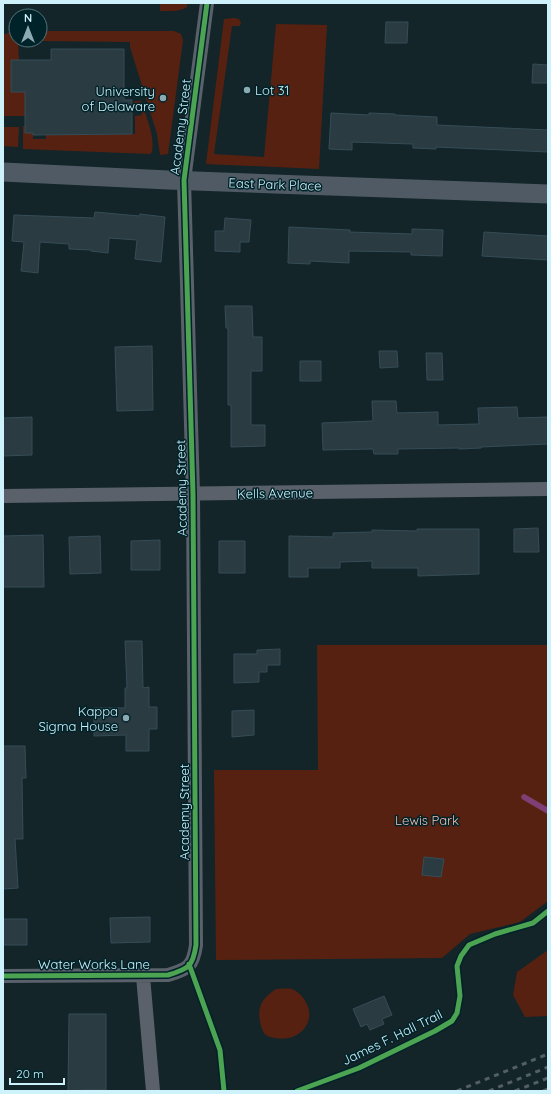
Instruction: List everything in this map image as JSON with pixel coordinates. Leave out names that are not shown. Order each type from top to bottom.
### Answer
[{"type":"street","name":"Academy Street","points":[[184,970],[194,959],[196,945],[193,494],[184,180],[207,3]]},
{"type":"street","name":"East Park Place","points":[[3,172],[548,194]]},
{"type":"street","name":"Kells Avenue","points":[[3,496],[548,489]]},
{"type":"street","name":"Water Works Lane","points":[[3,976],[143,976],[168,975],[184,970]]},
{"type":"street","name":"Water Works Lane","points":[[143,976],[153,1091]]},
{"type":"green space","points":[[160,3],[187,3],[187,7],[184,9],[160,11]]},
{"type":"green space","points":[[224,19],[239,19],[241,23],[240,26],[232,26],[214,154],[264,157],[276,24],[327,25],[319,169],[206,164]]},
{"type":"green space","points":[[48,31],[174,31],[181,34],[183,40],[168,154],[160,155],[157,134],[130,47],[130,42],[48,41]]},
{"type":"green space","points":[[8,33],[8,48],[18,48],[19,60],[11,60],[11,92],[35,92],[25,116],[3,116],[3,35]]},
{"type":"green space","points":[[134,101],[141,101],[150,126],[153,146],[150,154],[23,149],[23,126],[33,133],[33,139],[46,139],[46,133],[50,133],[50,135],[135,134],[135,116],[142,115],[141,107],[135,107]]},
{"type":"green space","points":[[3,127],[19,127],[18,147],[3,146]]},
{"type":"green space","name":"Lewis Park","points":[[317,645],[548,645],[548,901],[520,922],[470,934],[442,958],[216,960],[214,770],[318,770]]},
{"type":"green space","points":[[548,950],[548,1016],[525,1017],[513,995],[517,972]]},
{"type":"green space","points":[[276,989],[294,990],[299,993],[308,1007],[308,1022],[304,1028],[292,1037],[284,1039],[269,1037],[266,1035],[262,1028],[259,1016],[262,1002]]},
{"type":"building","points":[[386,22],[408,22],[407,43],[385,43]]},
{"type":"building","points":[[51,49],[124,49],[124,100],[132,100],[132,134],[33,135],[33,133],[25,133],[25,92],[11,92],[11,60],[51,60]]},
{"type":"building","points":[[533,64],[548,65],[548,83],[532,83]]},
{"type":"building","points":[[331,113],[369,115],[369,113],[437,117],[437,125],[548,130],[548,152],[436,147],[436,149],[413,148],[413,144],[352,142],[352,150],[329,149]]},
{"type":"building","points":[[95,212],[139,216],[140,214],[165,217],[161,262],[135,259],[137,240],[109,238],[108,253],[91,250],[69,249],[69,244],[40,242],[38,273],[21,271],[24,242],[12,241],[14,215],[94,218]]},
{"type":"building","points":[[225,218],[251,220],[249,242],[240,242],[240,252],[215,251],[215,231],[224,231]]},
{"type":"building","points":[[289,227],[350,230],[350,232],[412,234],[412,229],[443,230],[442,256],[411,255],[411,252],[349,251],[349,263],[310,261],[310,264],[288,263]]},
{"type":"building","points":[[484,232],[548,236],[548,260],[482,256]]},
{"type":"building","points":[[225,306],[252,306],[253,337],[262,337],[262,371],[251,371],[251,425],[265,425],[265,446],[231,447],[231,405],[228,405],[228,328],[226,328]]},
{"type":"building","points":[[152,346],[153,410],[117,411],[115,347]]},
{"type":"building","points":[[379,351],[397,351],[398,367],[380,368]]},
{"type":"building","points":[[426,353],[442,353],[443,380],[427,380]]},
{"type":"building","points":[[300,361],[321,361],[321,381],[300,381]]},
{"type":"building","points":[[372,401],[396,401],[397,413],[438,412],[438,425],[479,424],[478,408],[517,407],[518,418],[548,417],[548,444],[459,449],[398,449],[398,454],[374,454],[373,449],[323,450],[322,423],[373,421]]},
{"type":"building","points":[[32,417],[32,455],[3,456],[3,418]]},
{"type":"building","points":[[538,528],[539,552],[514,552],[514,529]]},
{"type":"building","points":[[417,529],[479,529],[479,574],[418,576],[418,568],[372,568],[372,561],[340,562],[340,568],[308,568],[308,577],[289,577],[289,536],[333,537],[333,533],[372,532],[372,530],[417,531]]},
{"type":"building","points":[[43,535],[44,587],[3,587],[3,536]]},
{"type":"building","points":[[100,536],[101,573],[70,574],[69,537]]},
{"type":"building","points":[[160,540],[160,570],[131,570],[131,541]]},
{"type":"building","points":[[219,541],[245,541],[245,573],[219,573]]},
{"type":"building","name":"Kappa Sigma House","points":[[125,641],[142,641],[143,688],[149,687],[149,707],[157,707],[157,729],[149,729],[149,751],[126,751],[126,735],[94,736],[94,708],[125,708],[125,688],[127,688]]},
{"type":"building","points":[[280,649],[280,665],[267,665],[267,672],[259,672],[259,682],[234,683],[234,654],[257,654],[257,650]]},
{"type":"building","points":[[254,710],[254,735],[232,737],[232,711]]},
{"type":"building","points":[[3,746],[25,746],[26,778],[22,778],[23,839],[15,839],[18,888],[3,889]]},
{"type":"building","points":[[424,857],[444,859],[441,877],[422,875]]},
{"type":"building","points":[[150,917],[150,942],[111,943],[110,918]]},
{"type":"building","points":[[3,919],[27,919],[27,945],[3,945]]},
{"type":"building","points":[[384,996],[392,1015],[382,1019],[384,1024],[370,1030],[367,1024],[361,1027],[353,1009]]},
{"type":"building","points":[[69,1014],[106,1014],[106,1090],[68,1091]]},
{"type":"waterway","points":[[524,797],[548,811]]},
{"type":"railway","points":[[457,1091],[548,1054]]},
{"type":"railway","points":[[489,1091],[548,1067]]},
{"type":"railway","points":[[515,1091],[548,1078]]},
{"type":"railway","points":[[543,1091],[548,1089]]},
{"type":"cycle path","points":[[3,976],[168,975],[181,971],[189,966],[195,952],[193,494],[184,180],[207,3]]},
{"type":"cycle path","name":"James F. Hall Trail","points":[[297,1091],[359,1068],[435,1031],[452,1021],[457,1013],[460,996],[457,966],[461,956],[469,945],[495,934],[533,923],[548,911]]},
{"type":"cycle path","points":[[189,964],[220,1050],[224,1091]]},
{"type":"place","name":"Lot 31","points":[[247,90]]},
{"type":"place","name":"University of Delaware","points":[[163,98]]},
{"type":"place","name":"Kappa Sigma House","points":[[126,718]]}]
